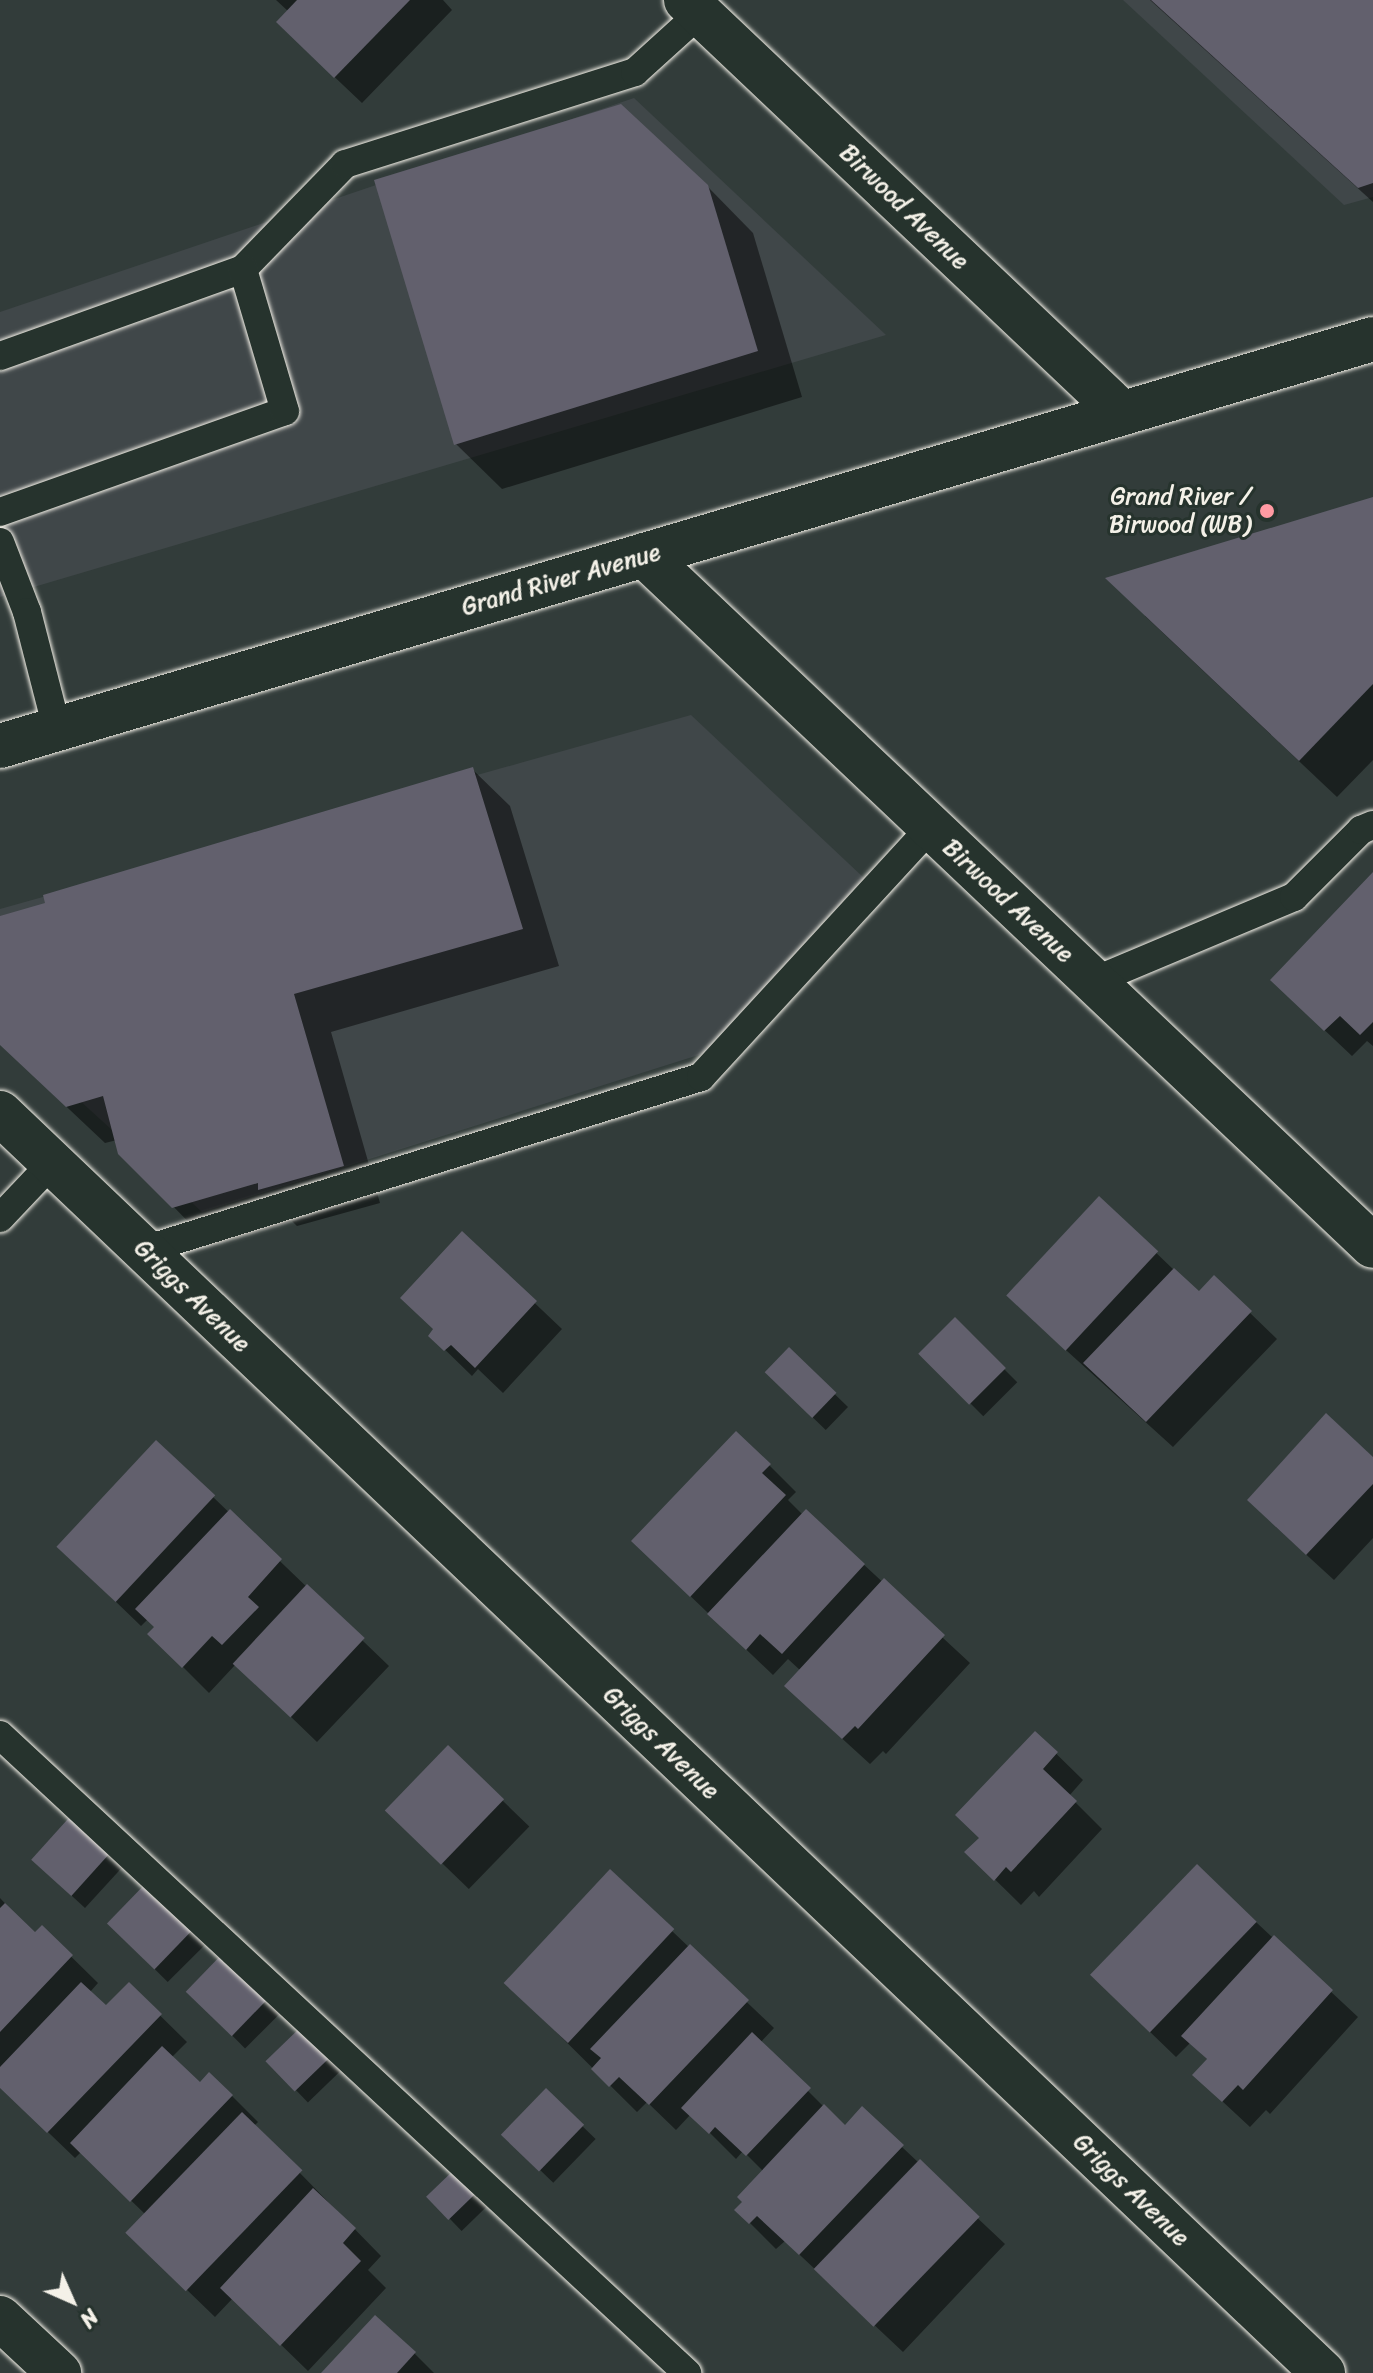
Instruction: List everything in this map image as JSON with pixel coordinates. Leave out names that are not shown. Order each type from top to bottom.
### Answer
[{"type":"street","name":"Birwood Avenue","points":[[693,7],[1122,413]]},
{"type":"street","name":"Grand River Avenue","points":[[0,746],[1373,339]]},
{"type":"street","name":"Birwood Avenue","points":[[644,555],[1373,1246]]},
{"type":"street","name":"Griggs Avenue","points":[[0,1113],[1323,2373]]},
{"type":"street","points":[[0,2318],[59,2373]]},
{"type":"lane","points":[[0,356],[243,269],[345,164],[635,72],[693,7]]},
{"type":"lane","points":[[0,512],[285,411],[243,269]]},
{"type":"lane","points":[[0,542],[27,612],[57,729]]},
{"type":"lane","points":[[1094,981],[1294,897],[1361,830],[1373,825]]},
{"type":"lane","points":[[144,1250],[701,1077],[931,827]]},
{"type":"lane","points":[[0,1218],[52,1163]]},
{"type":"lane","points":[[0,1735],[687,2373]]},
{"type":"shaded area","points":[[1123,0],[1373,0],[1373,197],[1344,205]]},
{"type":"shaded area","points":[[634,98],[886,335],[0,597],[0,312]]},
{"type":"shaded area","points":[[691,715],[864,878],[705,1053],[202,1212],[0,1028],[0,909]]},
{"type":"building","points":[[297,0],[410,0],[334,78],[276,22]]},
{"type":"building","points":[[1151,0],[1373,0],[1373,183],[1358,188]]},
{"type":"building","points":[[621,104],[708,185],[758,351],[454,445],[374,180]]},
{"type":"building","points":[[1373,497],[1373,684],[1299,761],[1105,578]]},
{"type":"building","points":[[473,767],[523,929],[294,994],[344,1166],[258,1190],[258,1183],[172,1208],[118,1154],[103,1096],[66,1107],[0,1045],[0,916],[45,903],[43,895]]},
{"type":"building","points":[[1373,872],[1373,1022],[1360,1035],[1340,1016],[1324,1031],[1270,980]]},
{"type":"building","points":[[1099,1196],[1158,1251],[1065,1351],[1006,1295]]},
{"type":"building","points":[[462,1231],[537,1301],[475,1368],[451,1345],[444,1351],[428,1336],[433,1329],[400,1298]]},
{"type":"building","points":[[1174,1268],[1199,1291],[1214,1275],[1252,1311],[1146,1422],[1083,1363]]},
{"type":"building","points":[[955,1317],[1006,1368],[969,1405],[918,1354]]},
{"type":"building","points":[[789,1347],[836,1393],[812,1418],[765,1372]]},
{"type":"building","points":[[1326,1413],[1373,1457],[1373,1484],[1306,1555],[1247,1500]]},
{"type":"building","points":[[736,1431],[771,1464],[762,1473],[786,1495],[690,1597],[631,1541]]},
{"type":"building","points":[[156,1440],[215,1495],[116,1602],[56,1547]]},
{"type":"building","points":[[230,1509],[282,1559],[248,1597],[259,1607],[222,1645],[212,1636],[182,1668],[147,1634],[154,1627],[135,1609]]},
{"type":"building","points":[[806,1509],[865,1564],[782,1654],[760,1634],[746,1650],[707,1614]]},
{"type":"building","points":[[884,1578],[945,1635],[858,1729],[855,1726],[842,1739],[784,1686]]},
{"type":"building","points":[[307,1584],[365,1638],[290,1718],[233,1664]]},
{"type":"building","points":[[1035,1731],[1058,1752],[1043,1769],[1077,1801],[1011,1872],[1006,1867],[994,1881],[964,1852],[979,1838],[955,1815]]},
{"type":"building","points":[[448,1745],[504,1799],[441,1865],[385,1810]]},
{"type":"building","points":[[76,1810],[116,1846],[71,1896],[31,1860]]},
{"type":"building","points":[[1197,1864],[1257,1922],[1150,2032],[1090,1975]]},
{"type":"building","points":[[610,1869],[674,1929],[568,2043],[504,1983]]},
{"type":"building","points":[[150,1879],[197,1925],[154,1969],[107,1924]]},
{"type":"building","points":[[5,1903],[35,1932],[42,1925],[73,1955],[0,2032],[0,1908]]},
{"type":"building","points":[[1274,1935],[1333,1990],[1243,2090],[1238,2085],[1222,2102],[1192,2075],[1207,2059],[1181,2036]]},
{"type":"building","points":[[690,1944],[749,2000],[649,2105],[619,2077],[609,2087],[591,2069],[601,2058],[590,2049]]},
{"type":"building","points":[[226,1950],[272,1994],[232,2036],[186,1992]]},
{"type":"building","points":[[81,1982],[106,2005],[129,1982],[162,2014],[47,2133],[0,2088],[0,2067]]},
{"type":"building","points":[[305,2023],[334,2053],[295,2091],[265,2061]]},
{"type":"building","points":[[752,2032],[811,2088],[746,2156],[715,2127],[709,2134],[681,2108]]},
{"type":"building","points":[[162,2046],[200,2082],[209,2072],[233,2095],[130,2202],[70,2143]]},
{"type":"building","points":[[546,2088],[584,2125],[539,2172],[501,2135]]},
{"type":"building","points":[[824,2104],[845,2125],[862,2106],[904,2145],[799,2255],[757,2216],[749,2224],[734,2210],[742,2202],[737,2197]]},
{"type":"building","points":[[242,2112],[302,2170],[186,2291],[125,2233]]},
{"type":"building","points":[[920,2159],[980,2217],[873,2327],[814,2269]]},
{"type":"building","points":[[457,2167],[479,2190],[448,2220],[426,2197]]},
{"type":"building","points":[[313,2188],[356,2228],[343,2243],[361,2261],[280,2346],[220,2288]]},
{"type":"building","points":[[375,2315],[416,2352],[397,2373],[321,2373]]},
{"type":"place","name":"Grand River / Birwood (WB)","points":[[1267,511]]}]
